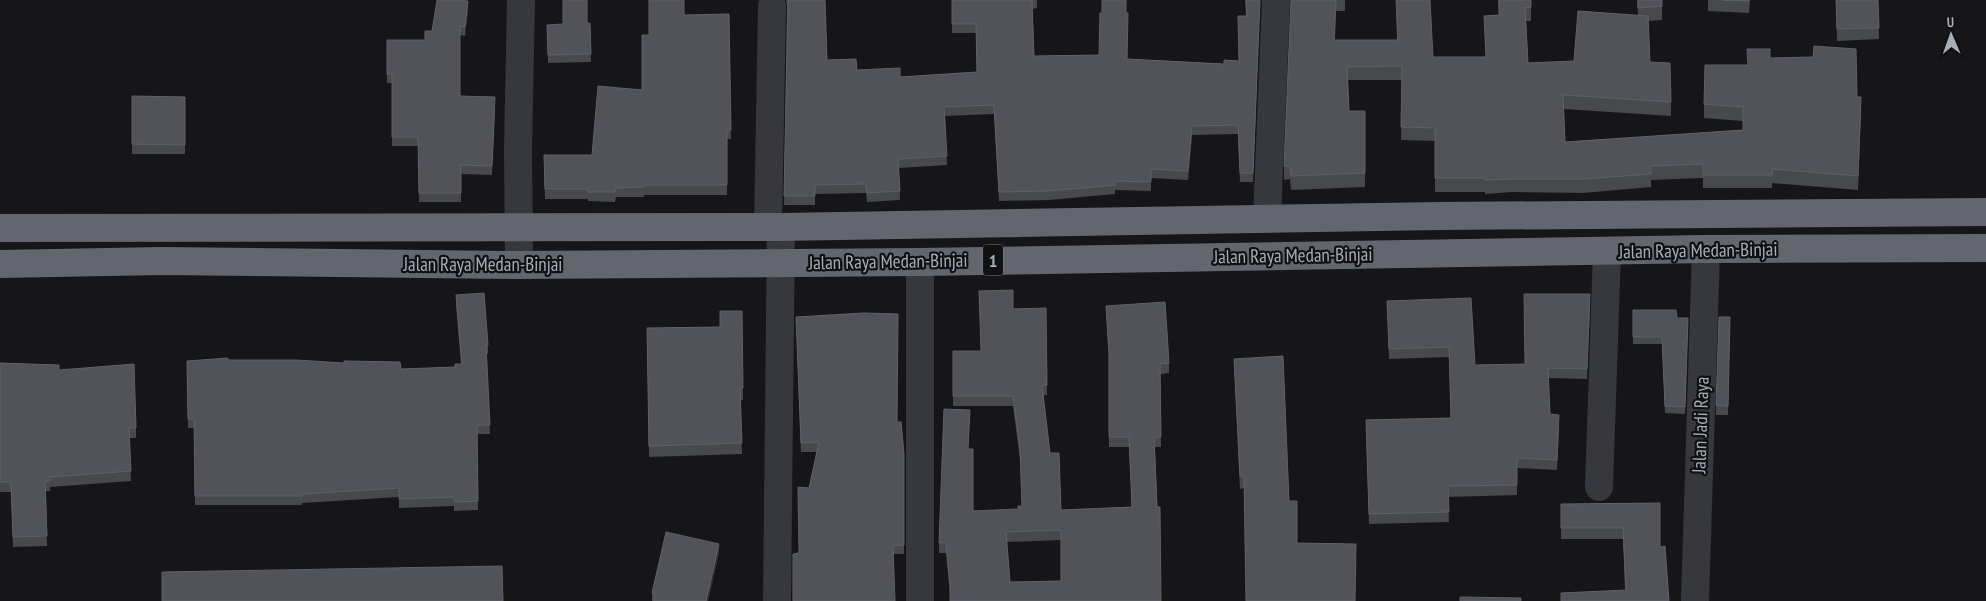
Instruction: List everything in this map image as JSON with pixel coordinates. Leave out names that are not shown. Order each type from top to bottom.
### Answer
[{"type":"highway","name":"Jalan Raya Medan-Binjai","points":[[0,228],[774,227],[1267,218],[1986,212]]},
{"type":"highway","name":"Jalan Raya Medan-Binjai","points":[[0,264],[171,261],[520,265],[920,262],[1706,249],[1986,248]]},
{"type":"street","points":[[520,265],[518,149],[521,0]]},
{"type":"street","points":[[1267,218],[1276,0]]},
{"type":"street","points":[[772,6],[774,227],[781,262],[776,601]]},
{"type":"street","name":"Jalan Jadi Raya","points":[[1695,601],[1706,249]]},
{"type":"street","points":[[1598,486],[1607,251]]},
{"type":"street","points":[[920,262],[920,601]]},
{"type":"building","points":[[437,0],[468,1],[465,27],[460,26],[460,96],[495,97],[492,166],[461,165],[461,193],[419,193],[418,137],[392,137],[392,74],[387,74],[387,40],[425,40],[425,31],[432,31]]},
{"type":"building","points":[[563,0],[587,0],[587,23],[590,23],[591,54],[548,55],[547,25],[563,24]]},
{"type":"building","points":[[649,0],[684,0],[684,15],[729,14],[731,130],[727,130],[727,185],[644,185],[644,187],[616,188],[615,192],[588,192],[588,189],[545,189],[544,155],[592,155],[598,86],[642,90],[642,35],[649,35]]},
{"type":"building","points":[[788,0],[825,0],[827,60],[856,59],[857,70],[900,68],[900,77],[977,72],[976,24],[952,24],[952,0],[1032,0],[1034,56],[1099,55],[1102,0],[1126,0],[1126,13],[1128,13],[1127,59],[1224,64],[1224,60],[1239,61],[1238,16],[1247,16],[1246,0],[1260,0],[1253,173],[1240,173],[1238,125],[1192,126],[1188,171],[1151,169],[1151,182],[1115,181],[1115,185],[1049,191],[999,192],[994,105],[944,107],[947,156],[898,159],[900,191],[867,193],[866,184],[815,185],[815,196],[784,196]]},
{"type":"building","points":[[1291,0],[1336,0],[1334,40],[1398,40],[1396,0],[1430,0],[1433,57],[1486,57],[1484,16],[1499,15],[1499,0],[1531,0],[1531,7],[1525,8],[1528,63],[1574,61],[1578,11],[1648,16],[1650,62],[1670,63],[1671,102],[1563,95],[1565,142],[1743,130],[1743,107],[1704,104],[1705,65],[1748,65],[1747,49],[1770,49],[1770,58],[1813,57],[1814,46],[1856,49],[1857,97],[1861,97],[1858,176],[1772,169],[1772,175],[1703,175],[1703,164],[1651,166],[1651,174],[1583,179],[1485,180],[1485,178],[1435,178],[1435,128],[1401,127],[1402,66],[1347,67],[1349,111],[1365,111],[1365,173],[1291,176],[1290,166],[1284,166]]},
{"type":"building","points":[[1638,0],[1662,0],[1662,6],[1638,8]]},
{"type":"building","points":[[1836,0],[1878,0],[1879,28],[1837,29]]},
{"type":"building","points":[[132,96],[185,97],[185,145],[132,144]]},
{"type":"building","points":[[1013,290],[1013,309],[1046,308],[1047,385],[1042,385],[1050,453],[1059,453],[1061,510],[1132,507],[1129,437],[1109,437],[1109,353],[1106,306],[1165,302],[1169,363],[1160,364],[1161,437],[1154,437],[1157,507],[1160,507],[1161,601],[950,601],[946,543],[939,543],[944,409],[970,410],[968,449],[973,449],[973,511],[1018,509],[1018,506],[1022,506],[1020,449],[1013,396],[953,396],[953,351],[981,351],[979,291]],"holes":[[[1061,530],[1061,581],[1010,582],[1006,532]]]},
{"type":"building","points":[[484,293],[488,345],[486,345],[490,425],[477,425],[478,501],[454,502],[454,497],[399,499],[399,488],[302,494],[302,496],[195,496],[194,419],[188,419],[187,361],[228,358],[228,360],[296,360],[344,363],[344,361],[400,362],[401,369],[455,367],[455,364],[462,364],[456,295]]},
{"type":"building","points":[[1524,294],[1590,294],[1587,369],[1548,368],[1550,414],[1559,415],[1557,460],[1517,458],[1517,485],[1448,486],[1449,512],[1369,514],[1366,420],[1451,418],[1449,347],[1389,349],[1387,301],[1471,298],[1475,365],[1525,364]]},
{"type":"building","points":[[1633,310],[1676,310],[1677,318],[1688,318],[1685,407],[1665,406],[1662,337],[1633,337]]},
{"type":"building","points":[[720,311],[742,311],[743,388],[740,388],[742,443],[649,446],[647,328],[720,327]]},
{"type":"building","points":[[864,313],[898,314],[897,422],[901,422],[904,454],[904,545],[893,546],[895,601],[793,601],[793,554],[799,553],[798,487],[809,488],[819,442],[801,443],[796,317]]},
{"type":"building","points":[[1719,317],[1730,317],[1728,406],[1716,405]]},
{"type":"building","points":[[1283,356],[1289,501],[1297,501],[1297,543],[1356,544],[1355,601],[1246,601],[1244,476],[1240,476],[1234,359]]},
{"type":"building","points":[[0,363],[59,365],[59,370],[134,364],[136,428],[129,428],[131,471],[50,477],[50,481],[45,481],[47,536],[13,537],[11,482],[0,482]]},
{"type":"building","points":[[1660,503],[1660,547],[1665,546],[1669,601],[1561,601],[1561,593],[1626,590],[1623,528],[1561,528],[1561,504]]},
{"type":"building","points":[[666,532],[719,544],[706,601],[654,601],[655,594],[652,593]]},
{"type":"building","points":[[502,566],[503,601],[162,601],[162,572]]},
{"type":"building","points":[[1460,597],[1521,598],[1521,601],[1460,601]]}]
